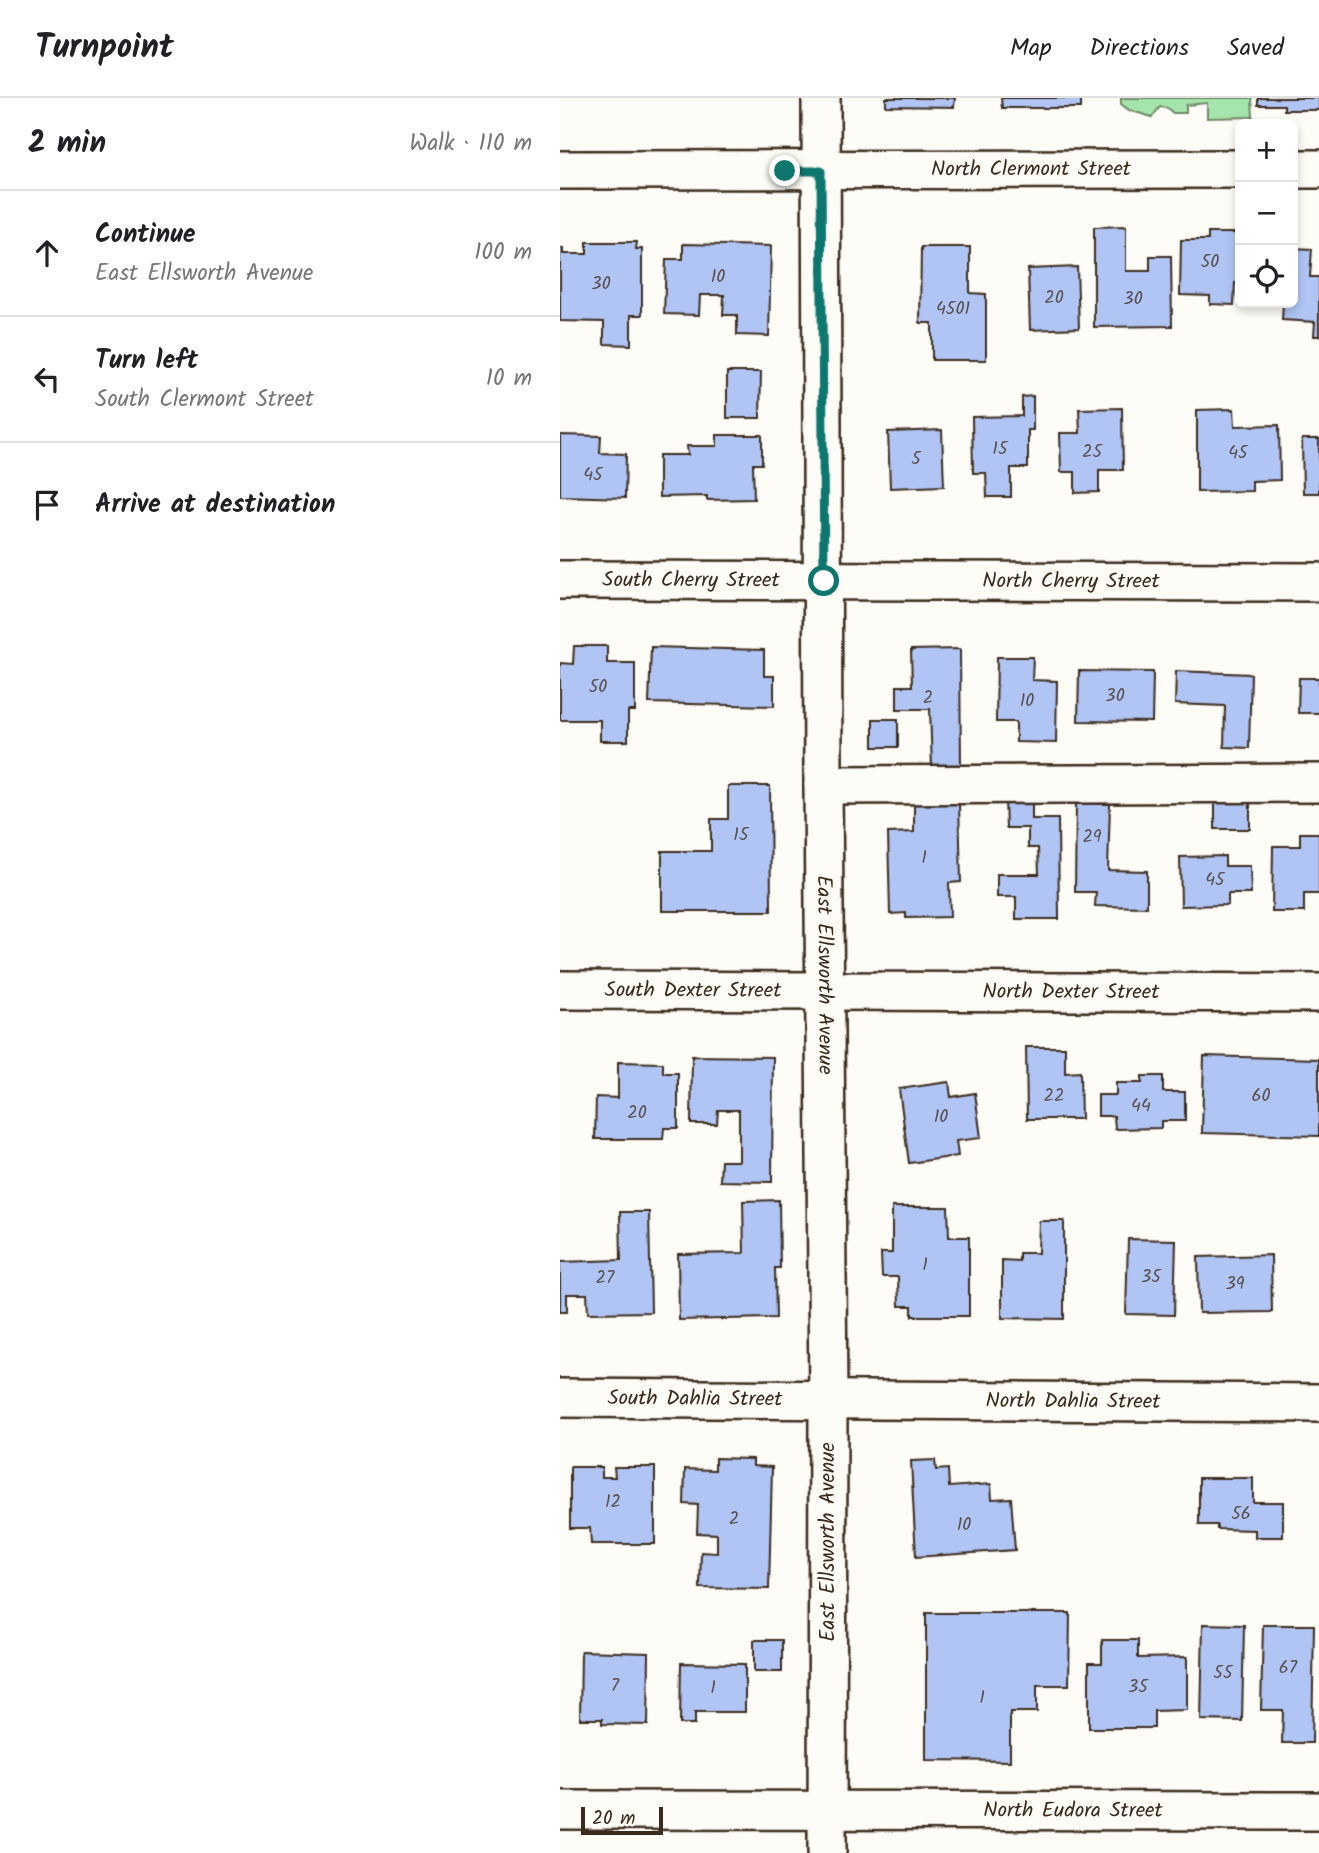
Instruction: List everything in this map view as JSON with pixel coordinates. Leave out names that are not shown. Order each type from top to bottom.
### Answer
[{"type":"street","name":"East Ellsworth Avenue","points":[[821,98],[828,1399],[827,1853]]},
{"type":"street","name":"North Clermont Street","points":[[560,170],[1235,169]]},
{"type":"street","points":[[1298,169],[1319,169]]},
{"type":"street","name":"South Cherry Street","points":[[560,580],[824,581]]},
{"type":"street","name":"North Cherry Street","points":[[824,581],[1319,582]]},
{"type":"street","points":[[823,785],[1319,783]]},
{"type":"street","name":"South Dexter Street","points":[[560,990],[824,989]]},
{"type":"street","name":"North Dexter Street","points":[[824,989],[1319,993]]},
{"type":"street","name":"South Dahlia Street","points":[[560,1398],[828,1399]]},
{"type":"street","name":"North Dahlia Street","points":[[828,1399],[1319,1403]]},
{"type":"street","name":"North Eudora Street","points":[[560,1810],[1319,1811]]},
{"type":"green space","points":[[1121,98],[1252,98],[1253,117],[1207,118],[1207,103],[1186,105],[1186,113],[1173,113],[1160,107],[1152,117],[1129,110],[1121,104]]},
{"type":"building","points":[[886,98],[955,98],[954,107],[886,106]]},
{"type":"building","points":[[1001,98],[1081,98],[1081,108],[1002,108]]},
{"type":"building","points":[[1258,98],[1319,98],[1319,110],[1284,110],[1284,105],[1258,105]]},
{"type":"building","points":[[1126,226],[1126,271],[1150,271],[1150,256],[1171,256],[1172,326],[1094,327],[1094,227]]},
{"type":"building","points":[[1208,233],[1235,233],[1234,305],[1210,304],[1210,296],[1180,295],[1181,240],[1208,240]]},
{"type":"building","points":[[587,242],[637,242],[636,249],[642,249],[642,315],[631,315],[631,345],[604,344],[604,322],[560,321],[560,248],[563,248],[563,254],[587,254]]},
{"type":"building","points":[[683,244],[771,246],[769,336],[737,335],[737,315],[723,315],[724,295],[700,295],[699,315],[664,314],[666,259],[683,259]]},
{"type":"building","points":[[921,247],[970,247],[970,293],[986,294],[986,360],[932,360],[932,323],[920,323]]},
{"type":"building","points":[[1298,248],[1312,249],[1310,277],[1319,277],[1319,336],[1314,336],[1315,322],[1282,320],[1283,308],[1298,308]]},
{"type":"building","points":[[1077,267],[1079,328],[1030,330],[1028,269]]},
{"type":"building","points":[[727,372],[761,372],[760,418],[727,418]]},
{"type":"building","points":[[1033,396],[1033,430],[1028,430],[1028,468],[1011,468],[1011,497],[987,497],[986,473],[973,473],[972,417],[1022,416],[1022,397]]},
{"type":"building","points":[[1122,408],[1123,470],[1099,470],[1099,492],[1075,493],[1075,472],[1061,472],[1060,433],[1080,433],[1079,409]]},
{"type":"building","points":[[1234,409],[1235,426],[1279,425],[1280,480],[1252,481],[1252,491],[1197,492],[1197,410]]},
{"type":"building","points":[[942,430],[944,486],[890,488],[888,432]]},
{"type":"building","points":[[560,435],[601,436],[600,453],[626,454],[625,498],[560,496]]},
{"type":"building","points":[[717,435],[762,435],[762,464],[753,464],[754,499],[659,497],[659,455],[688,455],[687,446],[717,446]]},
{"type":"building","points":[[1302,439],[1319,439],[1319,493],[1303,493]]},
{"type":"building","points":[[574,646],[607,646],[607,663],[635,663],[635,711],[628,711],[628,741],[600,741],[600,720],[560,720],[560,663],[573,664]]},
{"type":"building","points":[[651,647],[764,650],[764,676],[774,676],[774,706],[649,703]]},
{"type":"building","points":[[960,649],[961,767],[932,768],[930,709],[897,709],[897,686],[912,686],[911,650]]},
{"type":"building","points":[[997,657],[1033,657],[1032,680],[1057,681],[1056,743],[1016,742],[1016,722],[996,722]]},
{"type":"building","points":[[1079,671],[1153,672],[1152,722],[1078,721]]},
{"type":"building","points":[[1176,671],[1251,674],[1249,748],[1224,747],[1225,706],[1175,704]]},
{"type":"building","points":[[1299,678],[1319,678],[1319,713],[1298,713]]},
{"type":"building","points":[[873,719],[898,719],[898,747],[873,747]]},
{"type":"building","points":[[728,786],[770,786],[771,911],[662,911],[662,851],[711,851],[711,819],[728,819]]},
{"type":"building","points":[[1215,795],[1250,795],[1250,829],[1215,829]]},
{"type":"building","points":[[1005,800],[1032,800],[1032,819],[1058,819],[1059,919],[1016,919],[1016,897],[997,897],[997,874],[1039,874],[1038,848],[1028,848],[1028,828],[1006,828]]},
{"type":"building","points":[[959,802],[961,882],[949,883],[950,917],[906,918],[906,913],[890,914],[888,833],[914,832],[914,804]]},
{"type":"building","points":[[1076,803],[1110,804],[1108,870],[1147,871],[1147,907],[1095,906],[1096,892],[1075,892]]},
{"type":"building","points":[[1300,833],[1319,833],[1319,894],[1304,894],[1304,912],[1272,912],[1273,846],[1300,846]]},
{"type":"building","points":[[1225,856],[1225,866],[1250,866],[1251,894],[1228,894],[1228,905],[1181,906],[1180,857]]},
{"type":"building","points":[[1026,1047],[1065,1047],[1065,1073],[1080,1072],[1081,1119],[1027,1119]]},
{"type":"building","points":[[692,1056],[773,1057],[772,1182],[720,1181],[721,1161],[739,1161],[739,1110],[718,1110],[717,1124],[691,1124]]},
{"type":"building","points":[[1204,1056],[1319,1059],[1319,1136],[1202,1133]]},
{"type":"building","points":[[618,1062],[663,1063],[663,1073],[678,1073],[678,1128],[664,1128],[663,1139],[595,1139],[596,1097],[618,1098]]},
{"type":"building","points":[[1142,1076],[1163,1076],[1163,1092],[1185,1092],[1185,1121],[1161,1121],[1161,1128],[1115,1129],[1114,1116],[1098,1116],[1098,1095],[1116,1095],[1116,1083],[1142,1083]]},
{"type":"building","points":[[949,1082],[951,1097],[975,1093],[981,1138],[956,1141],[958,1156],[909,1163],[899,1089]]},
{"type":"building","points":[[779,1200],[780,1268],[775,1268],[776,1318],[679,1320],[678,1254],[744,1253],[743,1201]]},
{"type":"building","points":[[892,1207],[948,1207],[949,1237],[969,1237],[969,1316],[912,1316],[912,1306],[899,1306],[898,1277],[882,1277],[881,1253],[892,1253]]},
{"type":"building","points":[[620,1212],[649,1212],[651,1312],[588,1313],[587,1294],[567,1294],[567,1312],[560,1312],[560,1262],[621,1260]]},
{"type":"building","points":[[1039,1221],[1064,1221],[1064,1319],[1002,1318],[1002,1260],[1019,1261],[1019,1253],[1038,1253]]},
{"type":"building","points":[[1128,1239],[1176,1240],[1174,1315],[1126,1314]]},
{"type":"building","points":[[1271,1255],[1272,1312],[1199,1313],[1198,1257]]},
{"type":"building","points":[[715,1458],[753,1459],[753,1466],[772,1467],[769,1589],[700,1588],[701,1552],[717,1553],[717,1534],[697,1533],[698,1505],[684,1504],[685,1469],[715,1470]]},
{"type":"building","points":[[935,1460],[936,1470],[948,1469],[949,1487],[991,1484],[992,1499],[1011,1498],[1015,1550],[916,1557],[911,1461]]},
{"type":"building","points":[[570,1467],[602,1467],[602,1477],[615,1477],[614,1467],[655,1467],[655,1544],[591,1544],[590,1528],[570,1528]]},
{"type":"building","points":[[1199,1478],[1253,1478],[1253,1502],[1283,1502],[1283,1537],[1255,1537],[1255,1530],[1217,1529],[1217,1525],[1199,1525]]},
{"type":"building","points":[[926,1613],[1070,1613],[1069,1685],[1037,1685],[1037,1712],[1010,1712],[1010,1761],[926,1760]]},
{"type":"building","points":[[1203,1624],[1244,1625],[1242,1721],[1201,1720]]},
{"type":"building","points":[[1263,1625],[1314,1625],[1312,1743],[1282,1743],[1283,1710],[1261,1710]]},
{"type":"building","points":[[754,1640],[782,1640],[782,1672],[754,1672]]},
{"type":"building","points":[[1102,1640],[1138,1640],[1138,1658],[1187,1657],[1187,1710],[1154,1711],[1154,1728],[1089,1728],[1089,1663],[1102,1663]]},
{"type":"building","points":[[581,1651],[649,1653],[648,1725],[602,1724],[602,1719],[580,1719]]},
{"type":"building","points":[[681,1663],[745,1664],[745,1712],[695,1712],[695,1724],[680,1724]]},
{"type":"route","points":[[785,171],[821,171],[824,581]]}]
